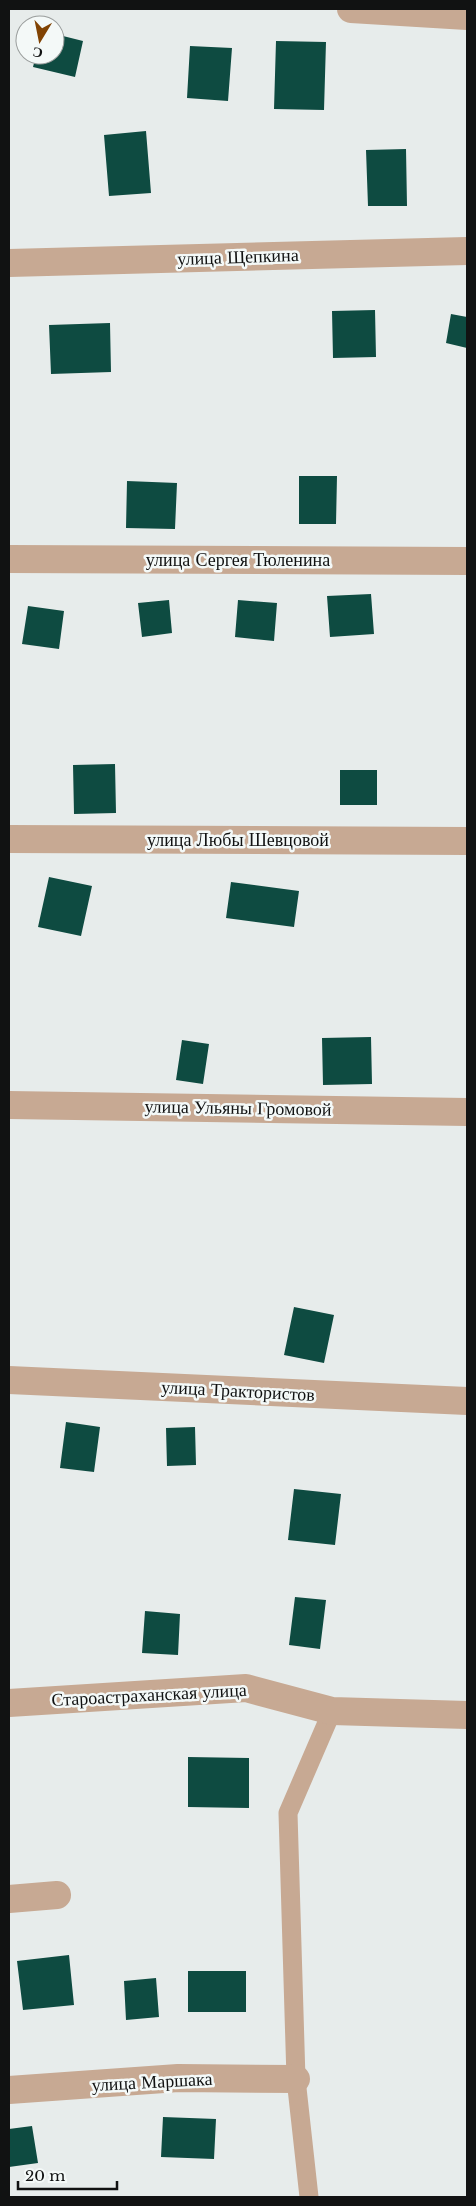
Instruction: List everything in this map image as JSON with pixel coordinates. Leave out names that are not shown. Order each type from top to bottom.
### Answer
[{"type":"street","points":[[351,9],[467,16]]},
{"type":"street","name":"улица Щепкина","points":[[9,263],[467,251]]},
{"type":"street","name":"улица Сергея Тюленина","points":[[9,559],[467,562]]},
{"type":"street","name":"улица Любы Шевцовой","points":[[9,839],[467,841]]},
{"type":"street","name":"улица Ульяны Громовой","points":[[9,1105],[467,1112]]},
{"type":"street","name":"улица Трактористов","points":[[9,1380],[467,1401]]},
{"type":"street","name":"Староастраханская улица","points":[[9,1703],[246,1688],[332,1711],[467,1714]]},
{"type":"street","points":[[9,1898],[57,1895]]},
{"type":"street","name":"улица Маршака","points":[[9,2090],[178,2078],[296,2079]]},
{"type":"lane","points":[[309,2197],[296,2079],[288,1813],[332,1711]]},
{"type":"building","points":[[65,36],[83,41],[75,77],[33,67],[34,65],[65,65]]},
{"type":"building","points":[[276,41],[326,42],[324,110],[274,109]]},
{"type":"building","points":[[190,46],[232,48],[228,101],[187,98]]},
{"type":"building","points":[[146,131],[151,193],[109,196],[104,135]]},
{"type":"building","points":[[406,149],[407,206],[368,206],[366,150]]},
{"type":"building","points":[[375,310],[376,357],[333,358],[332,311]]},
{"type":"building","points":[[451,314],[467,317],[467,348],[446,343]]},
{"type":"building","points":[[110,323],[111,372],[51,374],[49,325]]},
{"type":"building","points":[[299,476],[337,476],[336,524],[299,524]]},
{"type":"building","points":[[127,481],[177,483],[175,529],[126,528]]},
{"type":"building","points":[[371,594],[374,634],[330,637],[327,596]]},
{"type":"building","points":[[169,600],[172,633],[142,637],[138,603]]},
{"type":"building","points":[[238,600],[277,603],[274,641],[235,637]]},
{"type":"building","points":[[28,606],[64,611],[59,649],[22,644]]},
{"type":"building","points":[[115,764],[116,813],[74,814],[73,765]]},
{"type":"building","points":[[340,770],[377,770],[377,805],[340,805]]},
{"type":"building","points":[[49,877],[92,886],[81,936],[38,927]]},
{"type":"building","points":[[231,882],[299,891],[294,927],[226,918]]},
{"type":"building","points":[[371,1037],[372,1084],[323,1085],[322,1038]]},
{"type":"building","points":[[182,1040],[209,1044],[203,1084],[176,1080]]},
{"type":"building","points":[[294,1307],[334,1315],[324,1363],[284,1355]]},
{"type":"building","points":[[66,1422],[100,1427],[94,1472],[60,1468]]},
{"type":"building","points":[[195,1427],[196,1465],[167,1466],[166,1428]]},
{"type":"building","points":[[294,1489],[341,1494],[335,1545],[288,1540]]},
{"type":"building","points":[[295,1597],[326,1600],[320,1649],[289,1645]]},
{"type":"building","points":[[145,1611],[180,1614],[178,1655],[142,1653]]},
{"type":"building","points":[[188,1757],[249,1758],[249,1808],[188,1807]]},
{"type":"building","points":[[69,1955],[74,2005],[23,2010],[17,1961]]},
{"type":"building","points":[[188,1971],[246,1971],[246,2012],[188,2012]]},
{"type":"building","points":[[156,1978],[159,2017],[126,2020],[124,1981]]},
{"type":"building","points":[[163,2117],[216,2119],[214,2159],[161,2157]]},
{"type":"building","points":[[32,2126],[38,2163],[9,2167],[9,2129]]}]
